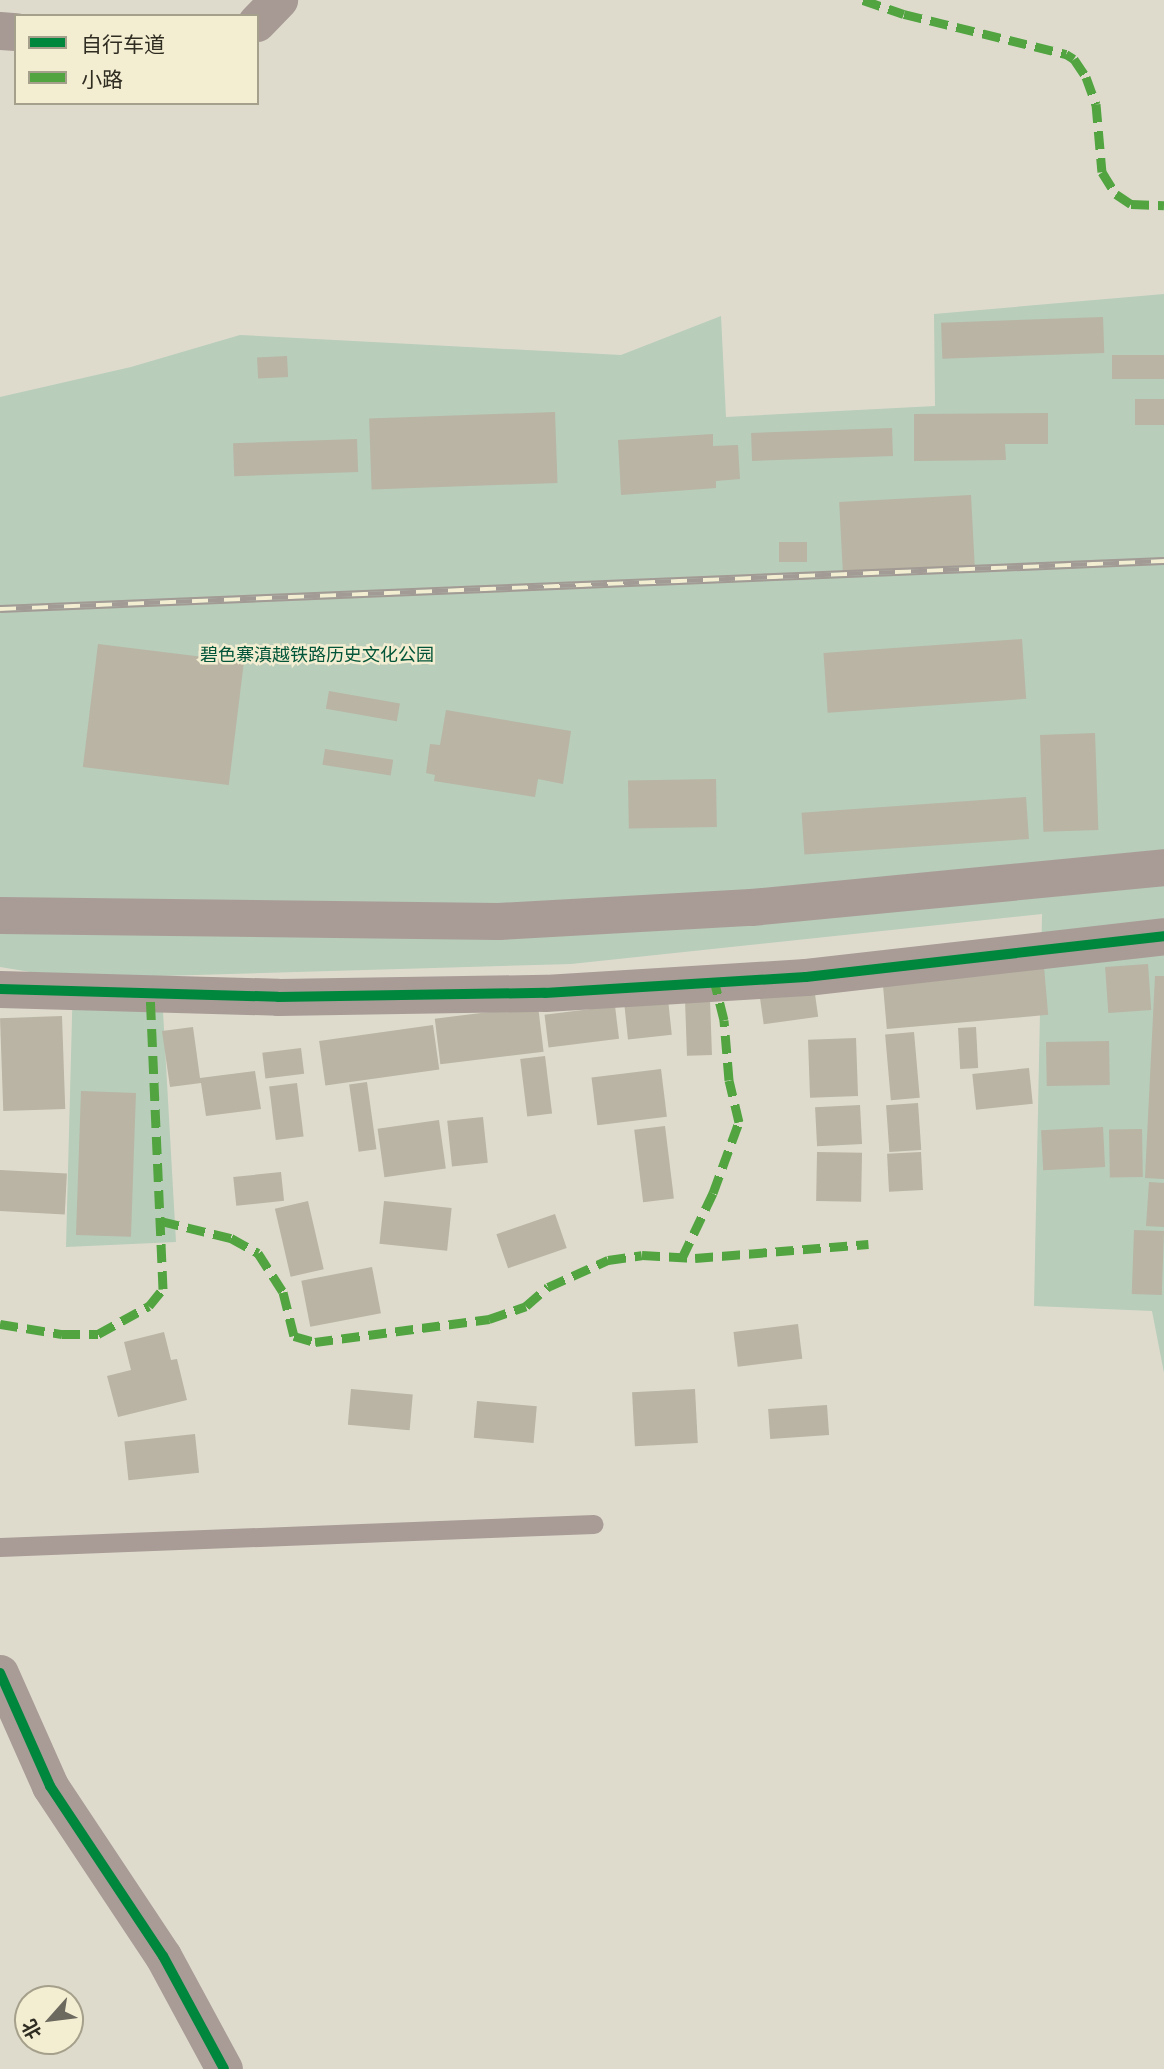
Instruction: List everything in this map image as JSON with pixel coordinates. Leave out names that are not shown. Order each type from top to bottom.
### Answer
[{"type":"main road","points":[[259,21],[279,0]]},
{"type":"street","points":[[0,915],[498,921],[751,907],[1164,867]]},
{"type":"street","points":[[0,989],[278,997],[545,993],[806,977],[1164,936]]},
{"type":"street","points":[[0,1673],[50,1786],[163,1956],[223,2069]]},
{"type":"lane","points":[[0,1547],[594,1524]]},
{"type":"green space","name":"碧色寨滇越铁路历史文化公园","points":[[1164,294],[1164,1373],[1152,1311],[1034,1306],[1042,914],[571,964],[161,976],[176,1242],[66,1247],[73,979],[0,967],[0,397],[131,367],[240,335],[621,355],[721,316],[726,417],[935,406],[934,314]]},
{"type":"building","points":[[1103,317],[1104,353],[942,359],[941,323]]},
{"type":"building","points":[[1112,355],[1164,355],[1164,379],[1112,379]]},
{"type":"building","points":[[287,356],[288,377],[258,379],[257,358]]},
{"type":"building","points":[[1135,399],[1164,399],[1164,425],[1135,425]]},
{"type":"building","points":[[555,412],[557,483],[372,489],[369,418]]},
{"type":"building","points":[[1048,413],[1048,444],[1005,444],[1006,460],[914,461],[914,414]]},
{"type":"building","points":[[892,428],[893,456],[752,461],[751,433]]},
{"type":"building","points":[[713,434],[713,446],[738,445],[740,479],[716,481],[716,488],[621,495],[618,440]]},
{"type":"building","points":[[357,439],[358,472],[234,476],[233,443]]},
{"type":"building","points":[[971,495],[975,566],[843,573],[839,502]]},
{"type":"building","points":[[779,542],[807,542],[807,562],[779,562]]},
{"type":"building","points":[[1022,639],[1026,699],[828,713],[823,653]]},
{"type":"building","points":[[98,644],[244,662],[229,785],[83,767]]},
{"type":"building","points":[[329,691],[400,704],[397,721],[326,709]]},
{"type":"building","points":[[446,710],[571,731],[563,784],[538,779],[535,797],[434,781],[435,775],[426,773],[430,744],[440,745]]},
{"type":"building","points":[[1095,733],[1098,830],[1043,832],[1040,735]]},
{"type":"building","points":[[325,749],[393,760],[391,776],[322,765]]},
{"type":"building","points":[[716,779],[717,827],[629,829],[628,781]]},
{"type":"building","points":[[1026,797],[1029,839],[804,855],[802,813]]},
{"type":"building","points":[[1148,964],[1151,1010],[1108,1013],[1105,967]]},
{"type":"building","points":[[1044,967],[1048,1015],[887,1029],[883,981]]},
{"type":"building","points":[[1155,976],[1164,976],[1164,1179],[1145,1178]]},
{"type":"building","points":[[814,987],[818,1017],[764,1024],[760,995]]},
{"type":"building","points":[[668,999],[672,1035],[628,1039],[624,1004]]},
{"type":"building","points":[[710,999],[712,1055],[687,1056],[685,1000]]},
{"type":"building","points":[[538,1006],[544,1052],[440,1064],[435,1019]]},
{"type":"building","points":[[615,1006],[619,1039],[549,1047],[545,1015]]},
{"type":"building","points":[[62,1016],[65,1109],[3,1111],[0,1018]]},
{"type":"building","points":[[433,1025],[439,1070],[325,1086],[319,1041]]},
{"type":"building","points":[[193,1027],[200,1078],[255,1071],[261,1109],[206,1116],[201,1083],[170,1087],[162,1031]]},
{"type":"building","points":[[976,1027],[978,1068],[960,1069],[958,1028]]},
{"type":"building","points":[[914,1032],[920,1098],[891,1100],[885,1035]]},
{"type":"building","points":[[856,1038],[858,1096],[810,1098],[808,1040]]},
{"type":"building","points":[[1109,1041],[1110,1085],[1047,1086],[1046,1042]]},
{"type":"building","points":[[301,1048],[304,1074],[265,1079],[262,1053]]},
{"type":"building","points":[[545,1056],[552,1114],[527,1117],[520,1059]]},
{"type":"building","points":[[1029,1068],[1033,1104],[976,1110],[972,1074]]},
{"type":"building","points":[[661,1069],[667,1117],[597,1125],[592,1078]]},
{"type":"building","points":[[367,1082],[376,1149],[359,1152],[349,1085]]},
{"type":"building","points":[[297,1083],[304,1137],[276,1140],[269,1086]]},
{"type":"building","points":[[81,1091],[136,1093],[131,1237],[76,1235]]},
{"type":"building","points":[[918,1103],[921,1150],[889,1152],[886,1105]]},
{"type":"building","points":[[860,1105],[862,1144],[817,1146],[815,1107]]},
{"type":"building","points":[[483,1117],[488,1163],[452,1167],[447,1121]]},
{"type":"building","points":[[439,1120],[446,1169],[384,1177],[378,1129]]},
{"type":"building","points":[[665,1126],[674,1198],[643,1202],[634,1130]]},
{"type":"building","points":[[1103,1127],[1105,1167],[1043,1170],[1041,1130]]},
{"type":"building","points":[[1142,1129],[1143,1177],[1110,1178],[1109,1130]]},
{"type":"building","points":[[817,1152],[862,1153],[861,1202],[816,1201]]},
{"type":"building","points":[[921,1152],[923,1190],[889,1192],[887,1154]]},
{"type":"building","points":[[0,1170],[67,1174],[65,1214],[0,1211]]},
{"type":"building","points":[[281,1172],[284,1201],[236,1206],[233,1177]]},
{"type":"building","points":[[1149,1182],[1164,1183],[1164,1227],[1146,1226]]},
{"type":"building","points":[[308,1201],[324,1269],[291,1277],[275,1209]]},
{"type":"building","points":[[384,1201],[452,1208],[447,1251],[380,1244]]},
{"type":"building","points":[[555,1214],[567,1248],[508,1268],[496,1234]]},
{"type":"building","points":[[1134,1230],[1164,1231],[1162,1295],[1132,1294]]},
{"type":"building","points":[[372,1267],[381,1313],[310,1327],[301,1281]]},
{"type":"building","points":[[798,1324],[802,1359],[738,1367],[733,1332]]},
{"type":"building","points":[[164,1332],[171,1360],[177,1359],[187,1400],[118,1417],[107,1376],[131,1370],[124,1342]]},
{"type":"building","points":[[351,1389],[413,1394],[410,1430],[348,1425]]},
{"type":"building","points":[[695,1389],[698,1443],[635,1446],[632,1392]]},
{"type":"building","points":[[477,1401],[537,1406],[534,1443],[474,1438]]},
{"type":"building","points":[[827,1405],[829,1435],[770,1439],[768,1409]]},
{"type":"building","points":[[195,1434],[199,1473],[128,1480],[124,1441]]},
{"type":"railway","points":[[0,609],[1164,561]]},
{"type":"marked path","points":[[863,0],[904,14],[1066,54],[1074,59],[1086,77],[1096,104],[1102,172],[1116,194],[1131,204],[1164,205]]},
{"type":"marked path","points":[[682,1258],[713,1193],[739,1122],[729,1080],[724,1020],[715,983]]},
{"type":"marked path","points":[[0,1324],[62,1334],[98,1334],[149,1306],[163,1289],[150,993]]},
{"type":"marked path","points":[[161,1221],[231,1238],[258,1253],[283,1292],[294,1336],[315,1342],[489,1319],[526,1306],[548,1287],[608,1260],[642,1255],[695,1258],[868,1244]]},
{"type":"cycle path","points":[[0,989],[278,997],[545,993],[806,977],[1164,936]]},
{"type":"cycle path","points":[[0,1673],[50,1786],[163,1956],[224,2069]]}]
